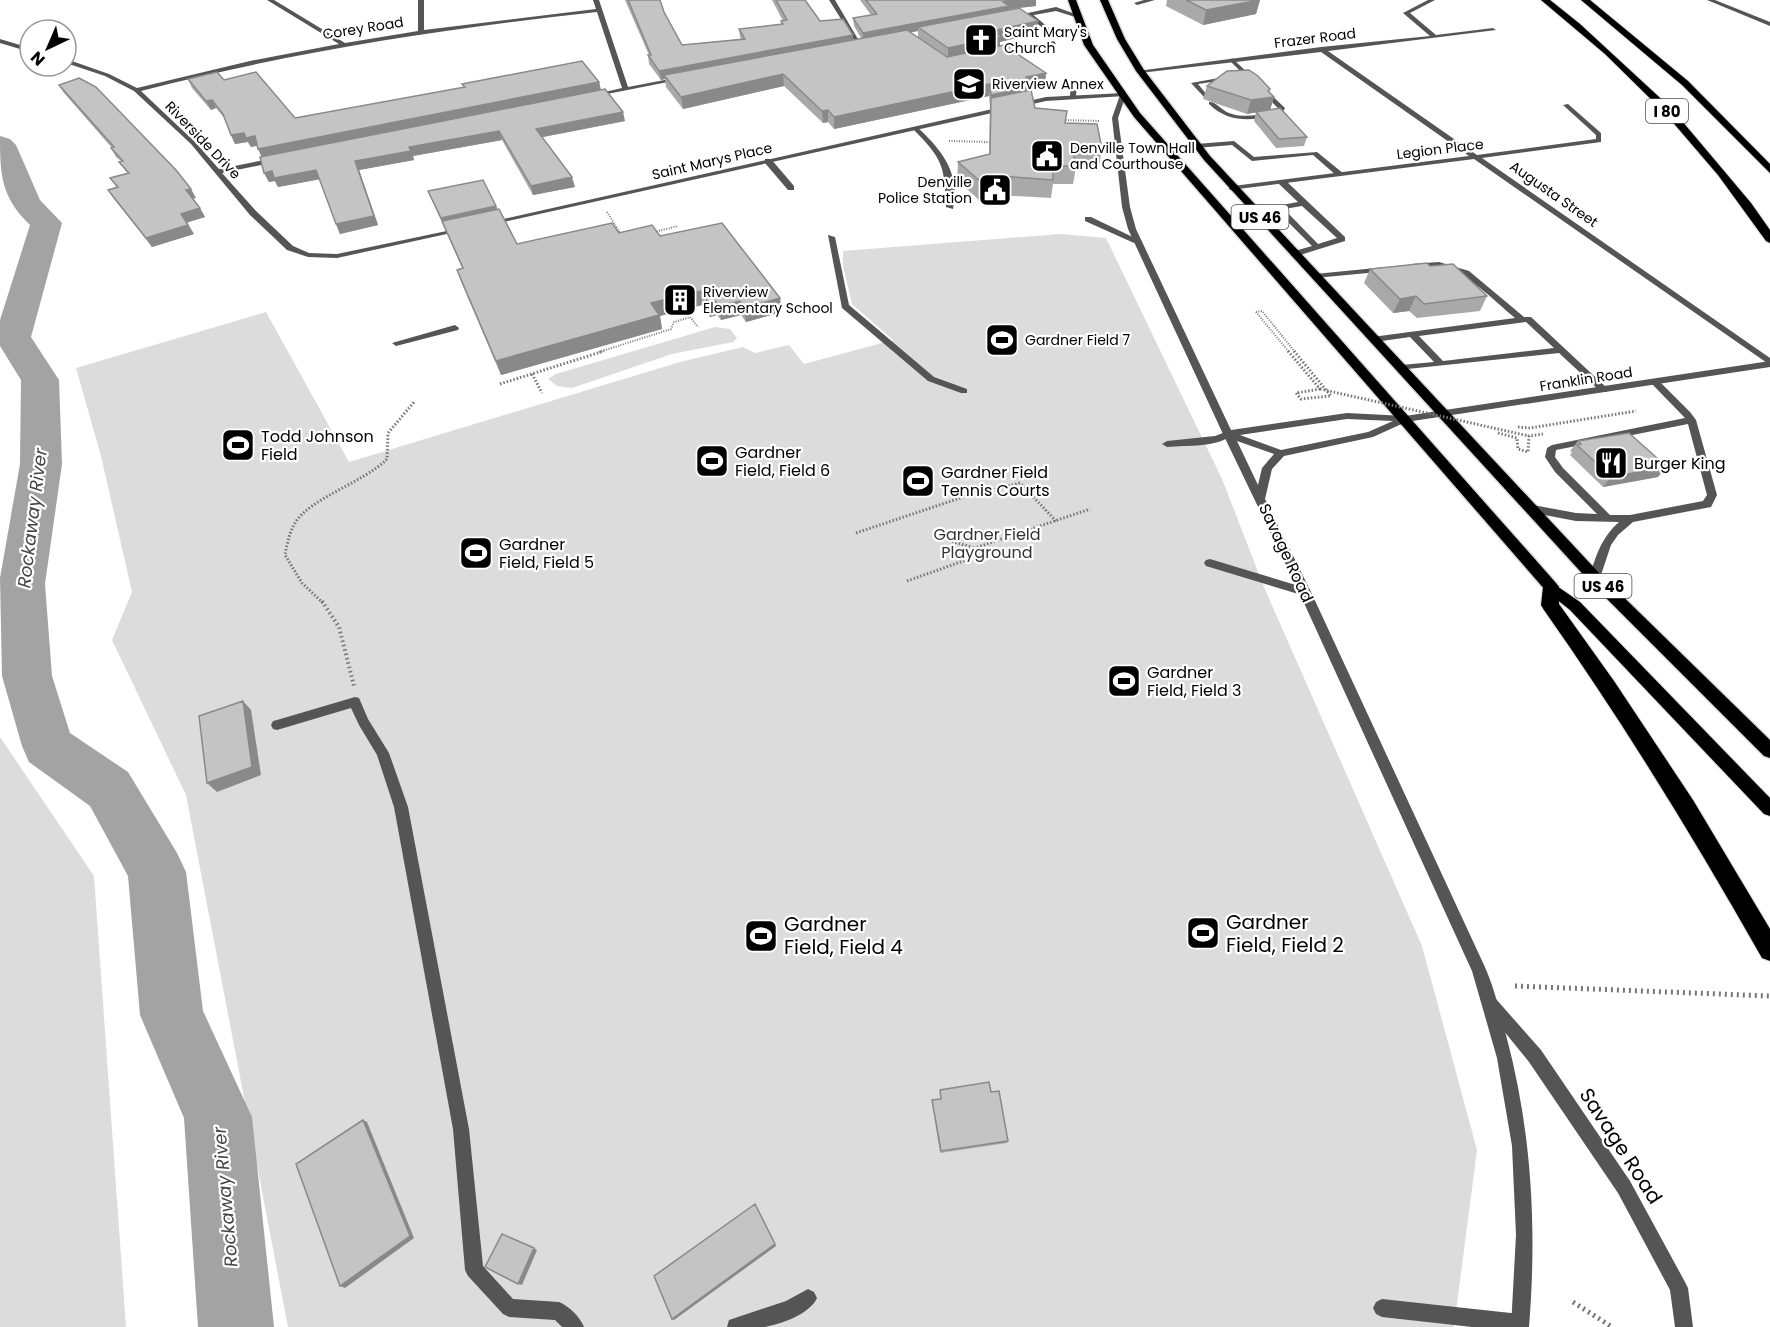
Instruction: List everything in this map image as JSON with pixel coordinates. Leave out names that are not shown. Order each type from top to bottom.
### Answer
[{"type":"highway","name":"US 46","points":[[1072,0],[1075,15],[1090,45],[1123,95],[1177,163],[1551,587]]},
{"type":"highway","name":"US 46","points":[[1104,0],[1120,39],[1140,71],[1196,146],[1233,188],[1595,578],[1770,751]]},
{"type":"highway","name":"I 80","points":[[1545,0],[1644,86],[1724,176],[1770,239]]},
{"type":"highway","name":"I 80","points":[[1585,0],[1685,83],[1770,170]]},
{"type":"highway","points":[[1551,587],[1550,605],[1608,686],[1686,806],[1770,950]]},
{"type":"main road","name":"US 46","points":[[1551,587],[1575,606],[1770,809]]},
{"type":"street","points":[[270,0],[342,43]]},
{"type":"street","points":[[422,0],[422,31]]},
{"type":"street","points":[[596,0],[626,90]]},
{"type":"street","points":[[832,0],[860,45]]},
{"type":"street","points":[[1139,2],[1152,0]]},
{"type":"street","points":[[1432,0],[1406,13],[1434,36]]},
{"type":"street","points":[[1710,0],[1770,24]]},
{"type":"street","points":[[1050,2],[1056,9]]},
{"type":"street","name":"Corey Road","points":[[136,90],[210,70],[342,43],[598,9]]},
{"type":"street","points":[[1007,18],[1056,9],[1075,15]]},
{"type":"street","points":[[1029,14],[1047,29]]},
{"type":"street","name":"Frazer Road","points":[[1140,71],[1493,30]]},
{"type":"street","points":[[0,41],[18,46]]},
{"type":"street","points":[[849,47],[872,42]]},
{"type":"street","points":[[991,56],[1054,43]]},
{"type":"street","name":"Augusta Street","points":[[1321,49],[1770,363]]},
{"type":"street","points":[[1211,103],[1225,116],[1233,118],[1280,113],[1283,109],[1232,60]]},
{"type":"street","name":"Riverside Drive","points":[[78,66],[107,75],[136,90],[219,171],[253,213],[282,243],[308,255],[328,257],[346,255],[470,228]]},
{"type":"street","points":[[1204,95],[1194,83],[1250,77]]},
{"type":"street","points":[[591,97],[684,78]]},
{"type":"street","points":[[1073,96],[1074,84]]},
{"type":"street","name":"Saint Marys Place","points":[[482,225],[915,128],[1073,96],[1123,95]]},
{"type":"street","name":"Savage Road","points":[[1123,95],[1115,118],[1126,207],[1137,241],[1305,592],[1479,970],[1490,1003],[1516,1109],[1525,1185],[1526,1266],[1520,1325]]},
{"type":"street","name":"Legion Place","points":[[1233,188],[1599,141],[1599,134],[1566,105]]},
{"type":"street","points":[[915,128],[941,152],[948,172],[950,207]]},
{"type":"street","points":[[1196,146],[1234,143],[1252,159],[1315,153],[1340,174]]},
{"type":"street","points":[[219,171],[289,157]]},
{"type":"street","points":[[768,161],[791,188]]},
{"type":"street","points":[[1282,182],[1342,239],[1294,254]]},
{"type":"street","points":[[1255,211],[1304,203]]},
{"type":"street","points":[[1278,207],[1317,247]]},
{"type":"street","points":[[1088,219],[1105,224],[1137,241]]},
{"type":"street","points":[[831,237],[845,306],[931,379],[964,391]]},
{"type":"street","points":[[1404,267],[1439,264],[1466,273],[1522,320]]},
{"type":"street","points":[[1315,276],[1392,268]]},
{"type":"street","points":[[1375,339],[1528,319],[1604,390]]},
{"type":"street","points":[[396,343],[455,328]]},
{"type":"street","points":[[1412,334],[1440,363]]},
{"type":"street","points":[[1401,368],[1561,350]]},
{"type":"street","name":"Franklin Road","points":[[1167,444],[1217,439],[1228,434],[1347,416],[1405,419],[1770,363]]},
{"type":"street","points":[[1533,510],[1576,517],[1630,519],[1707,504],[1712,495],[1691,420],[1655,382]]},
{"type":"street","name":"Franklin Road","points":[[1281,453],[1370,435],[1405,419]]},
{"type":"street","points":[[1606,517],[1559,470],[1550,457],[1552,448],[1691,420]]},
{"type":"street","points":[[1228,434],[1281,453],[1267,468],[1260,498]]},
{"type":"street","points":[[1595,578],[1604,544],[1611,534],[1630,519]]},
{"type":"street","points":[[1210,563],[1305,592]]},
{"type":"street","points":[[277,725],[355,702],[363,721],[382,753],[401,807],[461,1129],[474,1270],[509,1308],[559,1311],[575,1327]]},
{"type":"street","name":"Savage Road","points":[[1490,1003],[1535,1056],[1624,1187],[1679,1288],[1684,1327]]},
{"type":"street","points":[[736,1327],[791,1309],[808,1298]]},
{"type":"street","points":[[1382,1308],[1520,1325]]},
{"type":"path","points":[[1062,120],[1105,121]]},
{"type":"path","points":[[939,141],[990,142]]},
{"type":"path","points":[[604,206],[625,239]]},
{"type":"path","points":[[647,234],[678,226]]},
{"type":"path","points":[[1320,389],[1256,312],[1262,311],[1331,396],[1301,399],[1296,393],[1320,389],[1529,436],[1528,452],[1518,449],[1517,438],[1498,433]]},
{"type":"path","points":[[500,384],[671,329],[674,322],[690,317],[698,327]]},
{"type":"path","points":[[575,350],[582,357]]},
{"type":"path","points":[[532,374],[542,393]]},
{"type":"path","points":[[355,702],[339,627],[321,600],[302,583],[285,555],[295,523],[308,509],[375,473],[387,459],[384,441],[392,426],[415,401]]},
{"type":"path","points":[[1518,427],[1530,428],[1648,409]]},
{"type":"path","points":[[856,533],[987,489],[989,492],[1020,483],[1056,521]]},
{"type":"path","points":[[945,534],[950,541],[975,548],[1090,509]]},
{"type":"path","points":[[907,581],[969,559],[975,548]]},
{"type":"path","points":[[1515,986],[1770,996]]},
{"type":"path","points":[[1573,1302],[1612,1327]]},
{"type":"green space","name":"Gardner Field Playground","points":[[1061,234],[1106,238],[1222,479],[1264,587],[1422,946],[1477,1150],[1454,1327],[288,1327],[186,795],[112,640],[132,592],[101,456],[76,368],[266,312],[349,462],[680,362],[743,347],[755,353],[789,345],[804,364],[893,340],[852,304],[843,266],[843,251]]},
{"type":"green space","points":[[715,327],[730,329],[737,338],[733,342],[672,354],[572,388],[557,386],[548,379],[556,374]]},
{"type":"green space","points":[[0,737],[94,876],[126,1327],[0,1327]]},
{"type":"building","points":[[628,0],[660,0],[682,45],[745,39],[739,29],[783,24],[781,21],[787,20],[776,0],[805,0],[820,21],[843,19],[853,35],[659,71],[648,55],[651,55]]},
{"type":"building","points":[[866,0],[1018,0],[1003,2],[1009,6],[863,33],[853,18],[877,14]]},
{"type":"building","points":[[1186,0],[1260,0],[1206,10]]},
{"type":"building","points":[[1019,8],[1038,21],[992,31],[1001,37],[948,48],[918,27]]},
{"type":"building","points":[[907,30],[947,57],[1009,44],[1020,52],[1016,53],[1046,73],[1026,77],[1028,87],[991,95],[990,84],[834,117],[828,110],[822,111],[783,74],[681,97],[664,75]]},
{"type":"building","points":[[582,61],[599,82],[258,149],[255,136],[246,138],[244,133],[231,135],[223,114],[212,100],[206,101],[188,79],[217,72],[224,80],[256,72],[295,118],[465,87],[462,84]]},
{"type":"building","points":[[1249,70],[1258,76],[1274,97],[1251,100],[1207,86],[1227,71]]},
{"type":"building","points":[[79,78],[96,87],[176,170],[191,189],[186,190],[200,208],[181,214],[188,225],[146,238],[108,190],[118,187],[110,178],[129,173],[119,162],[123,161],[111,148],[114,147],[59,85]]},
{"type":"building","points":[[605,89],[623,112],[536,129],[572,177],[531,186],[499,131],[409,147],[411,151],[355,161],[374,216],[336,224],[316,170],[274,178],[272,171],[264,173],[260,157]]},
{"type":"building","points":[[1031,90],[1035,108],[1067,111],[1065,123],[1097,124],[1102,149],[1072,149],[1076,166],[1053,166],[1053,180],[1000,176],[981,182],[958,162],[990,154],[991,98]]},
{"type":"building","points":[[1280,108],[1307,137],[1279,139],[1256,112]]},
{"type":"building","points":[[483,180],[496,206],[441,218],[428,191]]},
{"type":"building","name":"Riverview Elementary School","points":[[499,209],[517,244],[612,223],[619,233],[652,225],[660,236],[722,223],[780,298],[744,308],[740,301],[719,306],[715,301],[708,302],[700,291],[651,303],[659,315],[496,361],[457,270],[463,268],[442,221]]},
{"type":"building","points":[[1427,263],[1430,266],[1453,264],[1487,296],[1424,304],[1416,296],[1400,299],[1370,269]]},
{"type":"building","points":[[1629,433],[1667,467],[1611,477],[1577,445],[1581,444],[1578,441]]},
{"type":"building","points":[[243,701],[252,767],[207,783],[199,716]]},
{"type":"building","points":[[989,1082],[991,1092],[999,1091],[1008,1141],[941,1151],[932,1100],[941,1099],[940,1090]]},
{"type":"building","points":[[363,1120],[410,1236],[340,1286],[296,1164]]},
{"type":"building","points":[[755,1204],[775,1244],[672,1319],[654,1276]]},
{"type":"building","points":[[502,1234],[534,1248],[518,1284],[485,1267]]},
{"type":"waterway","name":"Rockaway River","points":[[0,145],[6,151],[26,204],[46,223],[13,337],[40,380],[41,464],[22,584],[27,676],[48,746],[109,789],[157,872],[172,1015],[218,1117],[236,1327]]},
{"type":"place","name":"Saint Mary's Church","points":[[981,40]]},
{"type":"place","name":"Riverview Annex","points":[[969,84]]},
{"type":"place","name":"Denville Town Hall and Courthouse","points":[[1047,156]]},
{"type":"place","name":"Denville Police Station","points":[[995,190]]},
{"type":"place","name":"Riverview Elementary School","points":[[680,300]]},
{"type":"place","name":"Gardner Field 7","points":[[1002,340]]},
{"type":"place","name":"Todd Johnson Field","points":[[238,445]]},
{"type":"place","name":"Gardner Field, Field 6","points":[[712,461]]},
{"type":"place","name":"Burger King","points":[[1611,463]]},
{"type":"place","name":"Gardner Field Tennis Courts","points":[[918,481]]},
{"type":"place","name":"Gardner Field, Field 5","points":[[476,553]]},
{"type":"place","name":"Gardner Field, Field 3","points":[[1124,681]]},
{"type":"place","name":"Gardner Field, Field 2","points":[[1203,933]]},
{"type":"place","name":"Gardner Field, Field 4","points":[[761,936]]}]
